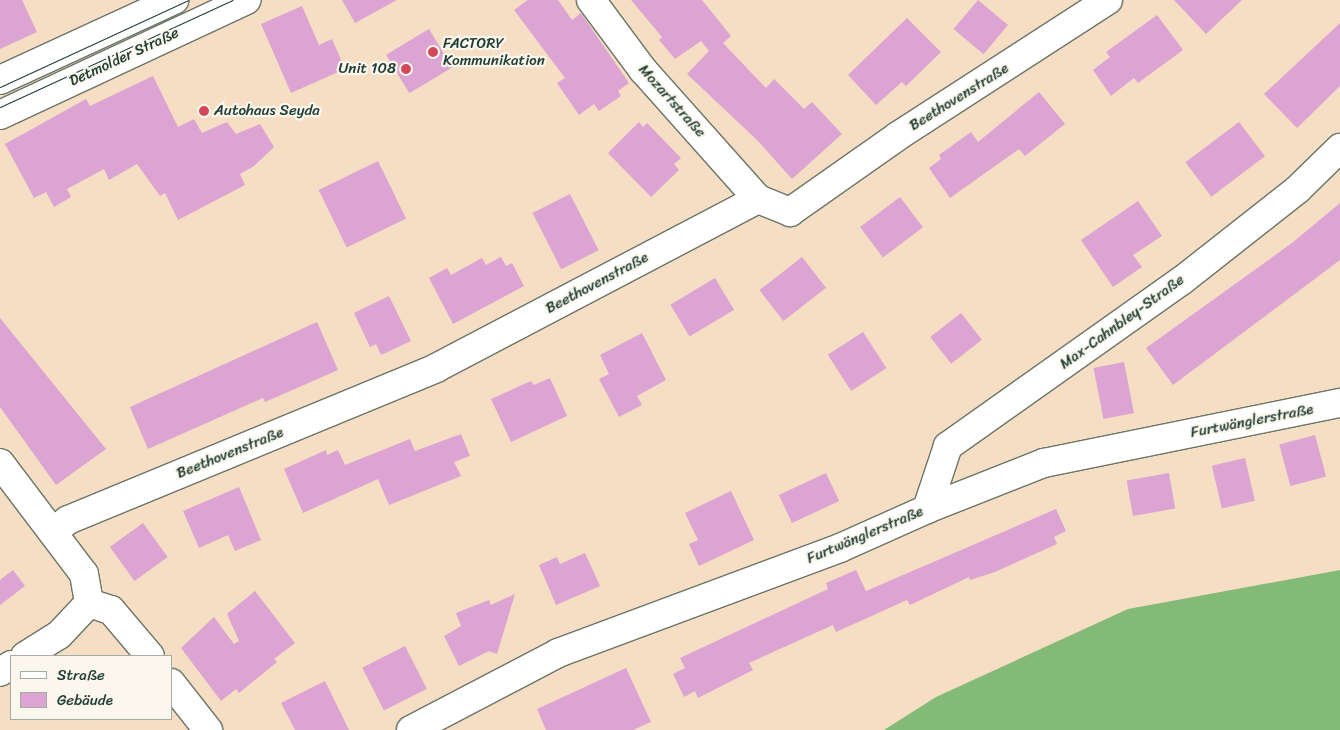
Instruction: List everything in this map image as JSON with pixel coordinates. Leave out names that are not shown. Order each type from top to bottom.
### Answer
[{"type":"street","name":"Detmolder Straße","points":[[0,115],[247,0]]},
{"type":"street","name":"Mozartstraße","points":[[591,0],[643,70],[758,199]]},
{"type":"street","name":"Beethovenstraße","points":[[54,531],[68,520],[436,368],[758,199],[790,212],[898,136],[1108,0]]},
{"type":"street","name":"Detmolder Straße","points":[[0,80],[171,1]]},
{"type":"street","name":"Max-Cahnbley-Straße","points":[[927,509],[948,446],[1180,282],[1298,189],[1340,148]]},
{"type":"street","name":"Furtwänglerstraße","points":[[411,730],[558,653],[840,548],[927,509],[1044,463],[1340,403]]},
{"type":"street","points":[[0,463],[54,531],[84,574],[89,603]]},
{"type":"street","points":[[27,655],[59,635],[89,603]]},
{"type":"street","points":[[89,603],[110,610],[149,655]]},
{"type":"street","points":[[172,684],[208,730]]},
{"type":"green space","points":[[1340,570],[1340,730],[884,730],[936,697],[1128,609]]},
{"type":"building","points":[[0,0],[22,0],[37,32],[0,49]]},
{"type":"building","points":[[342,0],[397,0],[355,23]]},
{"type":"building","points":[[528,0],[558,0],[572,20],[581,13],[629,83],[618,91],[621,96],[599,111],[594,104],[579,115],[557,83],[565,78],[514,10]]},
{"type":"building","points":[[631,0],[702,0],[731,36],[723,43],[766,88],[774,79],[804,109],[812,102],[842,134],[792,179],[758,141],[687,74],[709,51],[701,41],[675,59],[659,40],[662,37]]},
{"type":"building","points":[[978,0],[1008,25],[983,54],[954,29]]},
{"type":"building","points":[[1174,0],[1242,0],[1206,34]]},
{"type":"building","points":[[302,6],[319,45],[332,39],[345,69],[291,93],[261,24]]},
{"type":"building","points":[[1157,15],[1183,50],[1138,83],[1134,78],[1111,96],[1093,70],[1110,57],[1106,52]]},
{"type":"building","points":[[907,18],[941,52],[906,86],[902,82],[876,105],[848,75]]},
{"type":"building","points":[[1340,23],[1340,86],[1297,128],[1264,94]]},
{"type":"building","points":[[429,29],[452,68],[409,93],[386,55]]},
{"type":"building","points":[[153,76],[178,127],[194,119],[202,133],[227,122],[236,134],[260,124],[274,147],[254,166],[240,174],[245,185],[178,220],[165,193],[160,196],[137,164],[109,180],[104,169],[67,189],[71,197],[54,207],[46,192],[34,198],[5,144],[86,99],[90,106]]},
{"type":"building","points":[[1039,92],[1065,124],[1025,156],[1019,149],[950,198],[929,168],[941,159],[939,155],[971,132],[978,142]]},
{"type":"building","points":[[639,122],[643,127],[647,123],[681,158],[674,164],[679,170],[651,197],[608,153]]},
{"type":"building","points":[[1239,122],[1265,156],[1211,197],[1185,162]]},
{"type":"building","points":[[378,161],[406,219],[347,247],[319,190]]},
{"type":"building","points":[[570,194],[599,250],[561,269],[533,213]]},
{"type":"building","points":[[900,197],[923,227],[883,257],[860,227]]},
{"type":"building","points":[[1138,201],[1162,236],[1133,255],[1142,267],[1113,287],[1081,240]]},
{"type":"building","points":[[1340,203],[1340,260],[1173,385],[1146,348],[1292,243]]},
{"type":"building","points":[[501,257],[506,266],[512,263],[524,286],[453,324],[429,278],[447,268],[451,275],[482,258],[486,265]]},
{"type":"building","points":[[802,257],[826,288],[783,321],[759,290]]},
{"type":"building","points":[[715,278],[734,310],[689,336],[670,305]]},
{"type":"building","points":[[389,296],[411,341],[381,355],[376,344],[370,347],[354,313]]},
{"type":"building","points":[[961,313],[982,340],[951,364],[930,337]]},
{"type":"building","points":[[0,318],[106,449],[56,485],[0,407]]},
{"type":"building","points":[[317,322],[338,370],[265,402],[263,398],[148,449],[130,407]]},
{"type":"building","points":[[863,332],[886,368],[851,391],[828,355]]},
{"type":"building","points":[[642,333],[666,380],[637,396],[642,405],[619,417],[599,379],[609,374],[600,355]]},
{"type":"building","points":[[1124,362],[1134,413],[1103,419],[1094,368]]},
{"type":"building","points":[[550,378],[567,416],[511,442],[491,399],[531,381],[534,385]]},
{"type":"building","points":[[461,434],[470,456],[454,462],[461,476],[389,505],[378,479],[303,513],[284,469],[326,450],[327,455],[338,450],[345,465],[410,439],[415,451]]},
{"type":"building","points":[[1315,435],[1326,477],[1290,486],[1279,445]]},
{"type":"building","points":[[1245,458],[1255,501],[1222,509],[1212,466]]},
{"type":"building","points":[[826,473],[839,501],[792,523],[779,495]]},
{"type":"building","points":[[1169,473],[1175,508],[1133,516],[1127,480]]},
{"type":"building","points":[[239,487],[261,540],[235,551],[228,535],[199,548],[183,511]]},
{"type":"building","points":[[731,491],[754,540],[699,566],[689,544],[698,540],[685,513]]},
{"type":"building","points":[[1056,509],[1066,531],[1054,537],[1057,544],[995,572],[970,580],[969,577],[910,605],[907,600],[836,632],[833,625],[749,663],[753,670],[698,698],[695,691],[684,697],[673,674],[685,668],[680,658],[828,589],[826,583],[856,570],[866,591]]},
{"type":"building","points":[[143,523],[168,557],[135,581],[110,547]]},
{"type":"building","points":[[585,553],[600,586],[556,605],[539,565],[557,557],[560,564]]},
{"type":"building","points":[[13,570],[25,586],[0,605],[0,580]]},
{"type":"building","points":[[255,591],[295,643],[274,659],[277,662],[239,693],[236,689],[221,701],[181,648],[214,617],[234,644],[239,641],[227,614]]},
{"type":"building","points":[[515,594],[497,654],[489,651],[459,666],[444,636],[461,626],[456,613],[489,600],[491,605]]},
{"type":"building","points":[[405,646],[427,689],[384,711],[362,668]]},
{"type":"building","points":[[626,668],[651,722],[633,730],[546,730],[537,709]]},
{"type":"building","points":[[325,681],[349,730],[295,730],[281,703]]},
{"type":"tram line","points":[[0,87],[188,0]]},
{"type":"tram line","points":[[0,107],[233,0]]},
{"type":"place","name":"FACTORY Kommunikation","points":[[433,52]]},
{"type":"place","name":"Unit 108","points":[[406,69]]},
{"type":"place","name":"Autohaus Seyda","points":[[204,111]]}]
